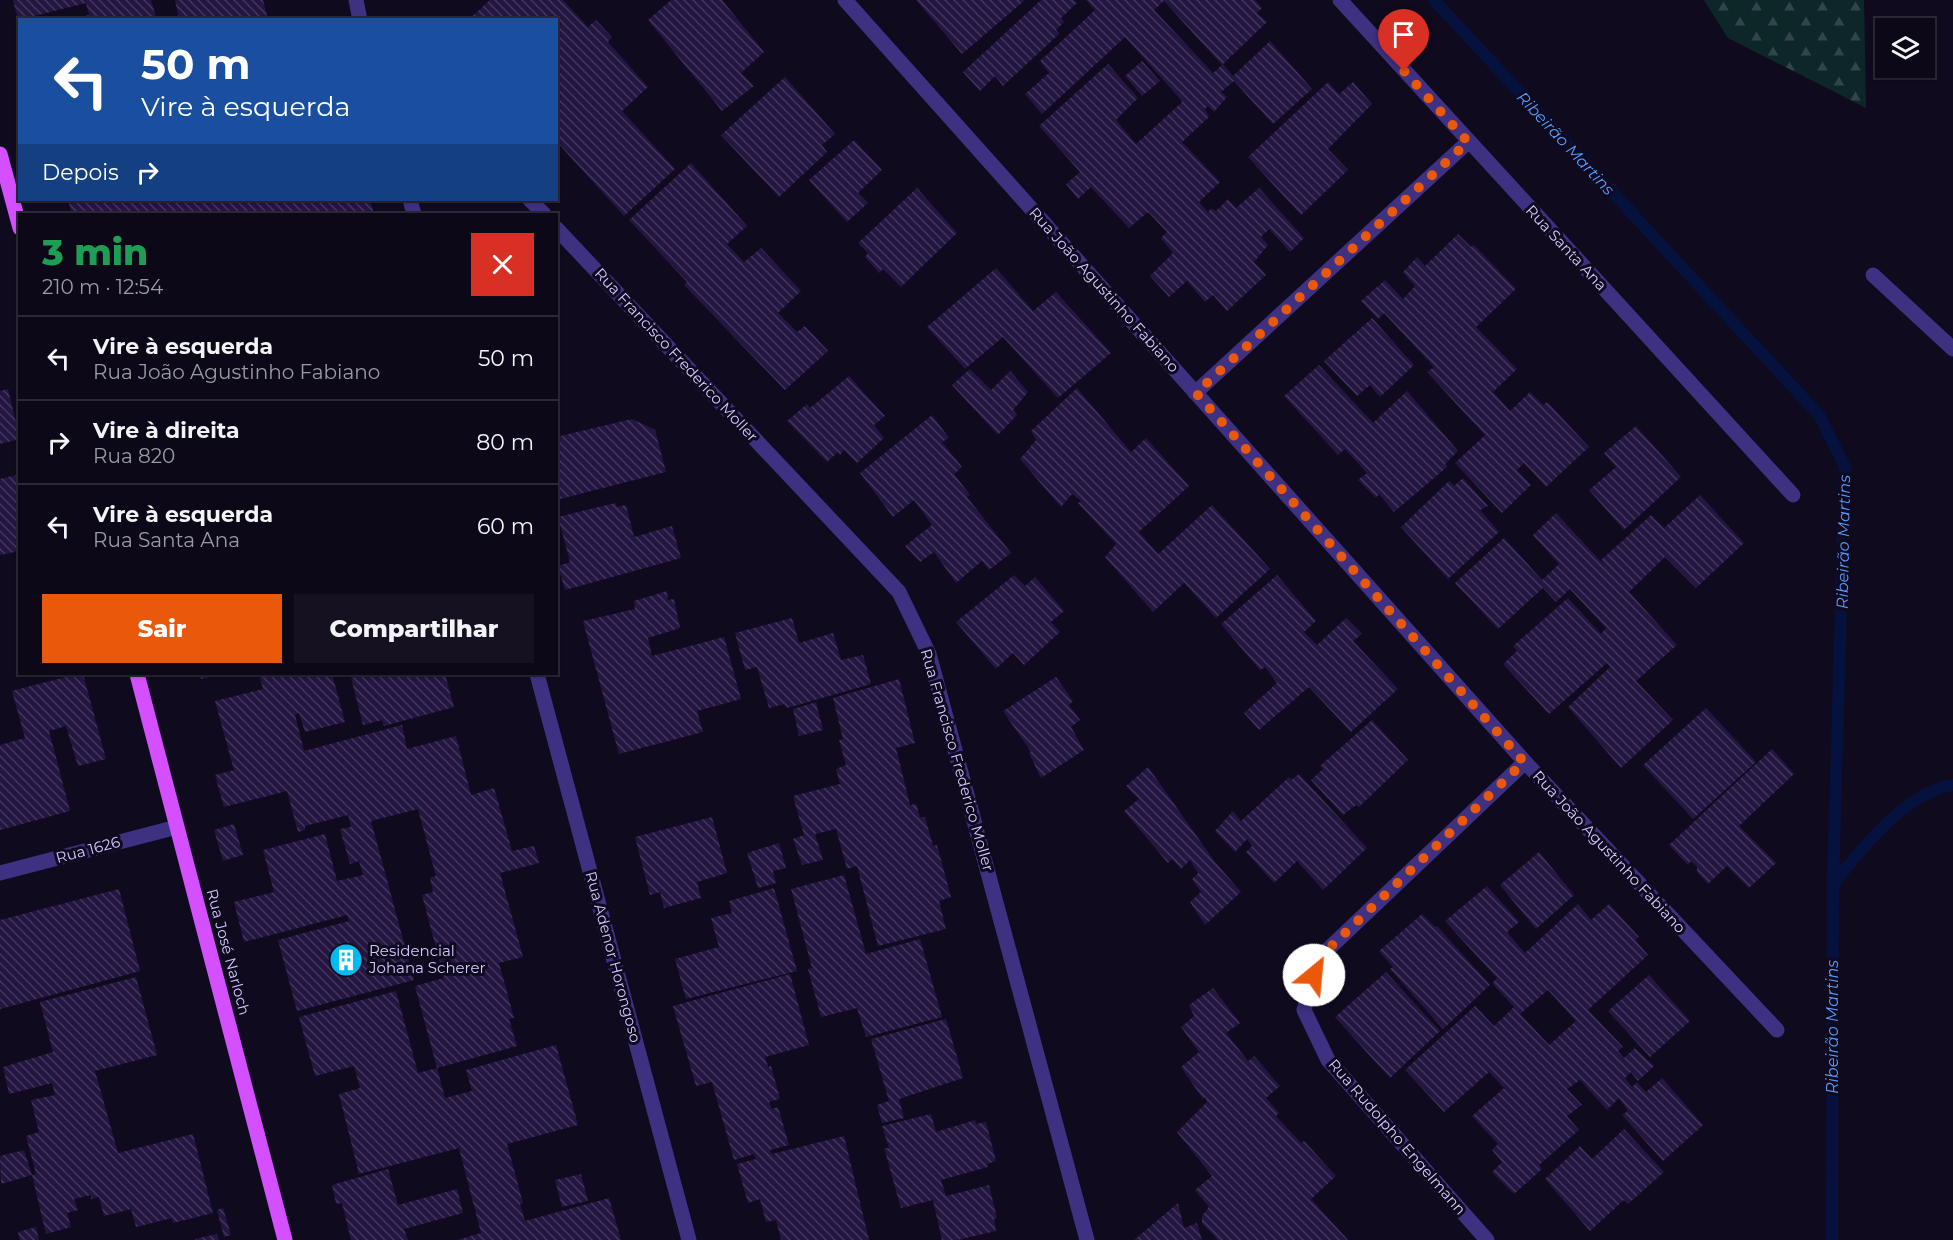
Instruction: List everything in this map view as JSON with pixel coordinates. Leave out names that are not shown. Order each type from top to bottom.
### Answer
[{"type":"main road","points":[[0,154],[18,221]]},
{"type":"main road","name":"Rua José Narloch","points":[[137,675],[285,1240]]},
{"type":"street","points":[[356,0],[360,18]]},
{"type":"street","name":"Rua João Agustinho Fabiano","points":[[845,0],[1524,762],[1777,1030]]},
{"type":"street","name":"Rua Santa Ana","points":[[1340,0],[1793,495]]},
{"type":"street","points":[[1196,393],[1468,142]]},
{"type":"street","points":[[531,201],[543,213]]},
{"type":"street","name":"Rua Francisco Frederico Moller","points":[[558,230],[899,592],[930,654],[1087,1240]]},
{"type":"street","points":[[1873,275],[1953,349]]},
{"type":"street","name":"Rua Adenor Horongoso","points":[[537,675],[689,1240]]},
{"type":"street","name":"Rua Rudolpho Engelmann","points":[[1487,1240],[1328,1060],[1304,1010],[1320,957],[1524,762]]},
{"type":"street","name":"Rua 1626","points":[[0,873],[177,826]]},
{"type":"green space","points":[[1704,0],[1864,0],[1866,108],[1728,38]]},
{"type":"building","points":[[13,0],[151,0],[156,18],[80,18],[89,15],[86,3],[18,18],[18,20]]},
{"type":"building","points":[[175,0],[263,0],[268,18],[179,18]]},
{"type":"building","points":[[490,0],[563,0],[588,27],[596,20],[612,37],[608,42],[648,87],[622,111],[675,169],[624,216],[558,143],[558,18],[470,18]]},
{"type":"building","points":[[671,0],[722,0],[764,52],[741,73],[754,86],[722,111],[648,20]]},
{"type":"building","points":[[916,0],[1025,0],[962,54]]},
{"type":"building","points":[[1041,0],[1074,0],[1077,3],[1061,18],[1064,22],[1056,30],[1059,34],[1003,86],[995,76],[980,91],[963,72]]},
{"type":"building","points":[[1086,0],[1255,0],[1262,8],[1257,13],[1267,22],[1223,64],[1233,76],[1270,41],[1312,89],[1273,124],[1234,81],[1221,92],[1227,97],[1214,112],[1208,106],[1205,109],[1209,117],[1182,142],[1220,182],[1199,202],[1208,212],[1211,208],[1216,211],[1228,199],[1236,208],[1259,188],[1304,238],[1290,252],[1269,229],[1261,237],[1268,245],[1254,262],[1266,275],[1227,311],[1213,295],[1205,302],[1187,281],[1169,297],[1150,276],[1173,253],[1161,238],[1167,232],[1148,212],[1129,228],[1091,187],[1078,199],[1066,184],[1080,172],[1039,126],[1108,64],[1138,98],[1116,120],[1136,144],[1182,101],[1125,37],[1042,114],[1025,94],[1049,73],[1040,61],[1095,10]],"holes":[[[1164,1],[1222,65],[1213,73],[1154,10]]]},
{"type":"building","points":[[1142,61],[1160,81],[1142,96],[1125,76]]},
{"type":"building","points":[[785,77],[835,134],[822,145],[827,152],[779,197],[721,135]]},
{"type":"building","points":[[1328,82],[1339,94],[1353,82],[1372,104],[1328,149],[1348,170],[1301,215],[1248,157]]},
{"type":"building","points":[[854,140],[882,170],[858,193],[868,203],[847,222],[809,180]]},
{"type":"building","points":[[691,163],[747,226],[727,244],[744,262],[761,248],[801,291],[778,313],[797,332],[805,326],[828,351],[785,390],[684,285],[687,282],[629,220]]},
{"type":"building","points":[[917,188],[957,233],[901,287],[883,269],[879,273],[865,257],[868,253],[858,243]]},
{"type":"building","points":[[68,201],[370,201],[374,213],[72,213]]},
{"type":"building","points":[[1458,234],[1471,247],[1474,245],[1516,289],[1476,327],[1517,369],[1493,392],[1510,411],[1530,392],[1543,405],[1547,402],[1589,447],[1546,487],[1524,463],[1517,470],[1531,485],[1502,513],[1455,463],[1485,435],[1427,372],[1434,367],[1384,313],[1378,319],[1361,301],[1385,280],[1403,299],[1415,286],[1403,272],[1417,257],[1425,266]]},
{"type":"building","points":[[996,268],[1033,311],[1056,292],[1111,353],[1058,398],[1003,337],[965,369],[927,327]]},
{"type":"building","points":[[1372,318],[1414,365],[1380,397],[1370,385],[1357,396],[1324,361]]},
{"type":"building","points":[[1319,365],[1373,423],[1407,391],[1458,451],[1445,464],[1447,467],[1394,512],[1379,494],[1376,498],[1358,480],[1367,473],[1345,449],[1338,455],[1284,396]]},
{"type":"building","points":[[970,369],[991,390],[1010,371],[1028,392],[1013,410],[1017,415],[998,435],[952,385]]},
{"type":"building","points":[[849,376],[885,416],[874,425],[884,438],[857,463],[844,450],[840,455],[838,452],[827,462],[787,421],[807,404],[810,408]]},
{"type":"building","points":[[1077,388],[1131,452],[1146,438],[1189,486],[1139,532],[1158,554],[1212,505],[1270,569],[1216,618],[1184,583],[1153,612],[1105,557],[1116,544],[1078,503],[1081,501],[1072,494],[1061,507],[1020,459],[1036,440],[1031,431]]},
{"type":"building","points":[[8,389],[18,440],[0,444],[0,391]]},
{"type":"building","points":[[932,415],[949,438],[942,442],[962,467],[954,474],[970,495],[967,497],[1011,553],[989,570],[982,561],[956,583],[934,552],[920,562],[905,546],[932,525],[914,500],[893,517],[860,473]]},
{"type":"building","points":[[632,419],[655,430],[666,472],[558,499],[558,437]]},
{"type":"building","points":[[1636,426],[1681,477],[1624,530],[1589,490],[1616,467],[1604,453]]},
{"type":"building","points":[[16,475],[18,482],[18,551],[0,555],[0,479]]},
{"type":"building","points":[[1463,478],[1488,506],[1480,510],[1499,532],[1448,579],[1401,527],[1449,481],[1454,486]]},
{"type":"building","points":[[1700,495],[1744,543],[1696,588],[1665,557],[1629,592],[1677,645],[1636,681],[1673,720],[1621,768],[1568,707],[1610,667],[1607,663],[1549,714],[1503,664],[1517,651],[1513,646],[1568,598],[1601,634],[1606,628],[1570,589],[1556,602],[1543,588],[1498,629],[1455,583],[1504,538],[1542,580],[1559,564],[1533,535],[1556,513],[1605,566],[1601,560],[1651,515],[1664,528]]},
{"type":"building","points":[[615,503],[617,507],[626,505],[634,537],[672,526],[681,558],[565,590],[558,566],[570,562],[558,517]]},
{"type":"building","points":[[1014,575],[1025,586],[1035,577],[1064,611],[1051,622],[1060,632],[1024,665],[1013,653],[996,669],[956,622]]},
{"type":"building","points":[[1277,575],[1316,621],[1304,632],[1317,645],[1346,618],[1362,634],[1353,641],[1398,689],[1351,732],[1309,687],[1259,730],[1244,713],[1277,683],[1265,667],[1260,670],[1221,624]]},
{"type":"building","points":[[667,591],[668,600],[674,599],[680,628],[648,638],[652,656],[724,637],[741,699],[697,711],[703,732],[619,754],[583,621],[635,609],[634,601]]},
{"type":"building","points":[[792,618],[799,643],[833,633],[841,660],[863,655],[871,684],[787,708],[784,704],[769,708],[757,667],[745,670],[735,633]]},
{"type":"building","points":[[73,675],[83,675],[106,759],[78,766],[66,726],[49,731],[70,811],[0,830],[0,745],[25,738],[12,691]]},
{"type":"building","points":[[200,675],[219,675],[201,679]]},
{"type":"building","points":[[259,675],[332,675],[345,722],[305,732],[299,713],[295,715],[304,751],[402,725],[407,749],[456,736],[471,795],[494,788],[512,851],[534,846],[539,863],[500,873],[523,957],[499,963],[514,1018],[509,1019],[517,1046],[437,1068],[415,986],[444,978],[422,895],[433,892],[430,878],[436,876],[418,809],[371,821],[414,980],[297,1011],[278,940],[349,921],[347,915],[244,942],[234,902],[274,892],[263,850],[325,834],[337,881],[363,875],[359,861],[350,864],[340,829],[351,827],[348,815],[305,826],[305,830],[298,832],[287,791],[224,807],[215,775],[234,770],[215,701],[263,689]]},
{"type":"building","points":[[363,675],[445,675],[454,707],[384,726],[382,720],[363,725],[351,678]]},
{"type":"building","points":[[1056,677],[1073,701],[1069,705],[1080,720],[1071,727],[1084,750],[1041,778],[1029,753],[1031,752],[1003,711]]},
{"type":"building","points":[[899,679],[915,743],[896,748],[910,805],[916,804],[920,817],[925,817],[933,846],[937,845],[951,897],[939,901],[946,929],[878,946],[857,866],[847,869],[836,829],[815,834],[823,860],[802,865],[793,839],[804,835],[793,796],[840,784],[836,769],[846,765],[839,740],[843,739],[833,698]]},
{"type":"building","points":[[816,702],[823,730],[799,736],[793,709]]},
{"type":"building","points":[[1706,708],[1756,762],[1693,819],[1643,765]]},
{"type":"building","points":[[1372,720],[1408,760],[1359,807],[1356,805],[1343,815],[1311,780],[1323,769],[1320,766]]},
{"type":"building","points":[[1772,749],[1794,774],[1739,826],[1776,863],[1749,888],[1727,866],[1708,884],[1691,861],[1688,865],[1669,845]]},
{"type":"building","points":[[1148,767],[1215,862],[1241,892],[1205,925],[1190,902],[1201,892],[1192,879],[1198,873],[1190,860],[1181,869],[1172,859],[1168,863],[1124,811],[1139,799],[1126,786]]},
{"type":"building","points":[[1299,774],[1367,848],[1323,890],[1297,861],[1274,883],[1246,852],[1252,846],[1247,839],[1235,852],[1215,831],[1233,811],[1241,821],[1289,777],[1291,780]]},
{"type":"building","points":[[712,817],[727,873],[697,882],[701,898],[664,908],[660,892],[650,895],[635,837]]},
{"type":"building","points":[[234,824],[243,855],[223,861],[214,830]]},
{"type":"building","points":[[779,843],[786,868],[773,871],[776,883],[758,888],[747,853]]},
{"type":"building","points":[[1539,852],[1574,895],[1536,929],[1500,885]]},
{"type":"building","points":[[844,875],[866,954],[920,939],[942,1017],[866,1037],[857,1008],[821,1017],[808,969],[812,968],[791,889]]},
{"type":"building","points":[[1487,886],[1519,922],[1507,932],[1525,953],[1578,904],[1591,920],[1609,904],[1639,937],[1635,940],[1648,955],[1588,1010],[1623,1047],[1618,1051],[1624,1058],[1635,1048],[1654,1066],[1638,1081],[1631,1072],[1625,1078],[1632,1087],[1637,1082],[1646,1092],[1662,1078],[1703,1125],[1663,1161],[1622,1115],[1628,1111],[1619,1098],[1607,1110],[1580,1080],[1567,1089],[1582,1105],[1567,1116],[1579,1130],[1539,1165],[1542,1169],[1514,1194],[1492,1172],[1502,1162],[1492,1150],[1498,1144],[1472,1116],[1504,1088],[1489,1072],[1444,1112],[1405,1070],[1475,1006],[1494,1026],[1514,1007],[1492,983],[1497,978],[1445,921]],"holes":[[[1548,990],[1576,1021],[1549,1045],[1520,1014]]]},
{"type":"building","points":[[774,888],[797,971],[686,999],[675,959],[719,947],[711,918],[732,913],[729,901]]},
{"type":"building","points":[[119,889],[140,971],[0,1009],[0,920]]},
{"type":"building","points":[[1422,914],[1435,927],[1437,926],[1490,985],[1443,1029],[1390,969],[1393,967],[1379,951]]},
{"type":"building","points":[[1386,972],[1440,1031],[1390,1078],[1335,1017]]},
{"type":"building","points":[[790,974],[809,1045],[765,1057],[768,1067],[771,1066],[780,1099],[769,1102],[772,1109],[778,1107],[789,1145],[770,1150],[772,1154],[844,1136],[869,1240],[781,1240],[776,1220],[766,1222],[760,1199],[748,1203],[737,1164],[756,1159],[754,1154],[734,1160],[712,1082],[696,1086],[673,1006]]},
{"type":"building","points":[[1649,975],[1690,1021],[1650,1057],[1608,1011]]},
{"type":"building","points":[[136,977],[157,1055],[95,1071],[118,1153],[193,1134],[213,1213],[173,1223],[172,1218],[136,1227],[131,1209],[104,1216],[99,1197],[91,1199],[91,1195],[74,1199],[78,1210],[67,1213],[71,1227],[46,1234],[32,1175],[36,1174],[26,1136],[39,1132],[31,1100],[55,1095],[52,1083],[9,1094],[3,1067],[53,1052],[40,1002]]},
{"type":"building","points":[[1213,988],[1240,1023],[1226,1033],[1248,1061],[1254,1056],[1280,1086],[1266,1098],[1279,1113],[1276,1116],[1301,1143],[1304,1141],[1336,1176],[1311,1199],[1348,1240],[1218,1240],[1202,1223],[1202,1216],[1209,1207],[1195,1190],[1212,1176],[1177,1132],[1207,1102],[1181,1067],[1199,1052],[1181,1027],[1194,1016],[1189,1005]]},
{"type":"building","points":[[396,991],[418,1073],[437,1068],[445,1098],[472,1091],[466,1070],[556,1045],[578,1125],[507,1144],[523,1203],[520,1204],[525,1221],[609,1198],[621,1240],[457,1240],[481,1233],[459,1148],[359,1174],[339,1094],[360,1088],[354,1066],[315,1076],[299,1017]]},
{"type":"building","points":[[946,1019],[963,1078],[899,1099],[904,1118],[882,1123],[877,1105],[889,1101],[871,1039]]},
{"type":"building","points":[[931,1114],[936,1132],[975,1120],[976,1124],[986,1122],[996,1161],[987,1164],[988,1167],[941,1180],[946,1196],[989,1185],[997,1218],[994,1219],[996,1231],[957,1240],[942,1240],[933,1200],[901,1208],[884,1148],[889,1148],[882,1126]]},
{"type":"building","points":[[1624,1129],[1664,1172],[1628,1204],[1624,1200],[1590,1231],[1545,1179],[1580,1146],[1592,1159]]},
{"type":"building","points":[[24,1150],[32,1175],[1,1184],[0,1156]]},
{"type":"building","points":[[388,1169],[398,1205],[457,1189],[463,1213],[404,1229],[408,1240],[351,1240],[342,1203],[336,1204],[332,1185]]},
{"type":"building","points":[[581,1174],[588,1201],[562,1207],[555,1180]]},
{"type":"building","points":[[1178,1203],[1184,1228],[1197,1223],[1202,1240],[1134,1240]]},
{"type":"building","points":[[223,1208],[231,1235],[224,1237],[217,1210]]},
{"type":"building","points":[[36,1227],[39,1240],[20,1240],[18,1232]]},
{"type":"building","points":[[217,1234],[219,1240],[195,1239]]},
{"type":"waterway","name":"Ribeirão Martins","points":[[1434,0],[1819,415],[1845,467],[1833,884],[1832,1240]]},
{"type":"waterway","points":[[1833,884],[1871,839],[1901,810],[1935,790],[1953,785]]},
{"type":"place","name":"Residencial Johana Scherer","points":[[346,960]]},
{"type":"route","points":[[1314,975],[1320,957],[1524,762],[1196,393],[1468,142],[1404,71]]}]
